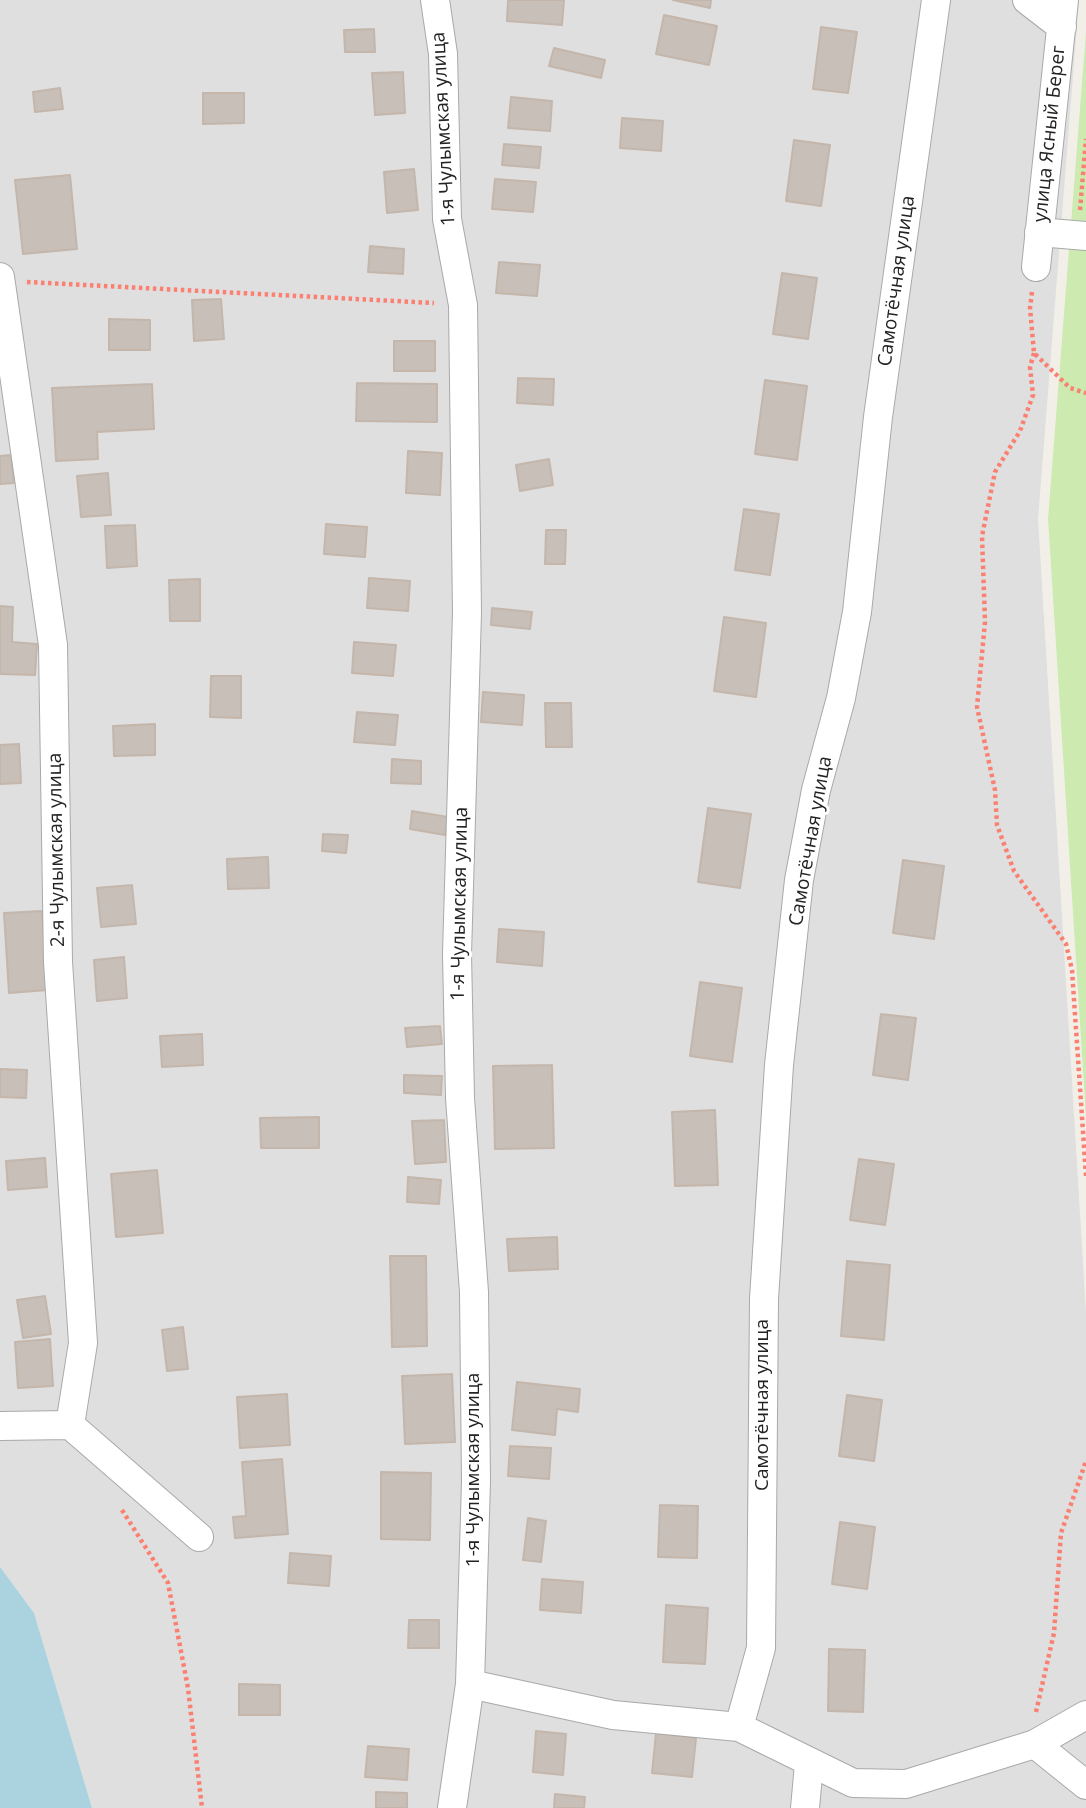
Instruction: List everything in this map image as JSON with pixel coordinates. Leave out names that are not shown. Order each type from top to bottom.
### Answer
[{"type":"street","name":"1-я Чулымская улица","points":[[435,0],[443,54],[447,219],[463,305],[467,613],[457,954],[460,1098],[474,1292],[477,1481],[470,1684],[452,1808]]},
{"type":"street","name":"Самотёчная улица","points":[[739,1727],[761,1648],[764,1299],[779,1065],[799,880],[816,790],[841,698],[856,612],[878,416],[936,0]]},
{"type":"street","points":[[1027,0],[1063,13]]},
{"type":"street","name":"улица Ясный Берег","points":[[1036,267],[1063,13]]},
{"type":"street","points":[[1039,232],[1082,236]]},
{"type":"street","name":"2-я Чулымская улица","points":[[0,279],[53,645],[58,962],[83,1343],[70,1425]]},
{"type":"street","points":[[0,1426],[70,1425],[199,1537]]},
{"type":"street","points":[[470,1684],[613,1716],[739,1727],[853,1783],[906,1784],[1035,1744],[1086,1715]]},
{"type":"street","points":[[1035,1744],[1086,1785]]},
{"type":"street","points":[[805,1808],[809,1763]]},
{"type":"path","points":[[1082,236],[1086,139]]},
{"type":"path","points":[[1036,267],[1030,308],[1034,354],[1030,367],[1033,395],[1020,431],[995,472],[982,536],[985,622],[977,707],[995,790],[998,825],[1014,871],[1066,944],[1072,970],[1086,1176]]},
{"type":"path","points":[[0,279],[463,305]]},
{"type":"path","points":[[1034,354],[1070,388],[1086,393]]},
{"type":"path","points":[[1035,1744],[1037,1710],[1054,1633],[1061,1533],[1086,1461]]},
{"type":"path","points":[[116,1501],[168,1583],[188,1688],[202,1808]]},
{"type":"shaded area","points":[[0,0],[1079,0],[1038,519],[1086,1313],[1086,1808],[92,1808],[34,1613],[0,1568]]},
{"type":"green space","points":[[1086,31],[1086,1118],[1048,519]]},
{"type":"water","points":[[0,1567],[34,1613],[92,1808],[0,1808]]},
{"type":"building","points":[[508,0],[564,0],[562,25],[507,21]]},
{"type":"building","points":[[673,0],[711,0],[710,8]]},
{"type":"building","points":[[664,15],[717,26],[709,65],[656,54]]},
{"type":"building","points":[[821,27],[857,32],[848,93],[813,89]]},
{"type":"building","points":[[374,29],[375,52],[345,52],[344,30]]},
{"type":"building","points":[[554,48],[605,60],[601,78],[549,66]]},
{"type":"building","points":[[403,72],[405,113],[375,115],[372,73]]},
{"type":"building","points":[[60,88],[63,109],[35,112],[33,92]]},
{"type":"building","points":[[203,93],[244,93],[244,123],[203,124]]},
{"type":"building","points":[[511,97],[552,101],[550,131],[508,128]]},
{"type":"building","points":[[622,118],[663,121],[661,151],[620,148]]},
{"type":"building","points":[[794,140],[830,145],[821,206],[786,201]]},
{"type":"building","points":[[504,144],[541,147],[539,168],[502,165]]},
{"type":"building","points":[[414,169],[418,210],[387,213],[384,172]]},
{"type":"building","points":[[70,175],[77,249],[23,254],[15,180]]},
{"type":"building","points":[[495,179],[536,182],[533,212],[492,209]]},
{"type":"building","points":[[370,246],[404,249],[403,274],[368,272]]},
{"type":"building","points":[[499,262],[540,265],[537,296],[496,293]]},
{"type":"building","points":[[782,273],[817,278],[808,339],[773,334]]},
{"type":"building","points":[[221,299],[224,339],[194,341],[192,300]]},
{"type":"building","points":[[109,319],[150,320],[150,350],[109,350]]},
{"type":"building","points":[[394,341],[435,341],[435,371],[394,371]]},
{"type":"building","points":[[518,378],[554,379],[553,405],[517,403]]},
{"type":"building","points":[[765,380],[807,386],[797,460],[755,454]]},
{"type":"building","points":[[357,383],[437,384],[437,422],[356,421]]},
{"type":"building","points":[[152,384],[154,429],[97,432],[98,459],[56,461],[52,388]]},
{"type":"building","points":[[408,451],[442,453],[440,495],[406,493]]},
{"type":"building","points":[[11,455],[14,483],[0,484],[0,456]]},
{"type":"building","points":[[549,459],[553,485],[520,491],[516,465]]},
{"type":"building","points":[[108,473],[111,515],[81,517],[77,476]]},
{"type":"building","points":[[744,509],[779,514],[770,575],[735,570]]},
{"type":"building","points":[[326,524],[367,527],[365,557],[324,554]]},
{"type":"building","points":[[135,525],[137,566],[107,568],[105,526]]},
{"type":"building","points":[[546,530],[566,530],[565,564],[545,564]]},
{"type":"building","points":[[369,578],[410,581],[408,611],[367,608]]},
{"type":"building","points":[[200,579],[200,621],[170,621],[169,580]]},
{"type":"building","points":[[0,606],[13,607],[12,642],[37,644],[35,675],[0,674]]},
{"type":"building","points":[[492,608],[532,612],[530,629],[491,625]]},
{"type":"building","points":[[724,617],[766,623],[756,697],[714,691]]},
{"type":"building","points":[[354,642],[396,645],[393,676],[352,673]]},
{"type":"building","points":[[211,676],[241,676],[241,718],[210,717]]},
{"type":"building","points":[[483,692],[524,695],[522,725],[481,722]]},
{"type":"building","points":[[545,703],[571,703],[572,747],[546,747]]},
{"type":"building","points":[[357,712],[398,715],[395,745],[354,742]]},
{"type":"building","points":[[155,724],[155,755],[114,756],[113,726]]},
{"type":"building","points":[[19,744],[21,783],[0,784],[0,745]]},
{"type":"building","points":[[392,759],[421,761],[421,784],[391,783]]},
{"type":"building","points":[[708,808],[751,814],[740,888],[698,882]]},
{"type":"building","points":[[412,811],[448,817],[445,835],[410,829]]},
{"type":"building","points":[[323,834],[348,835],[346,853],[322,851]]},
{"type":"building","points":[[268,857],[269,888],[228,889],[227,859]]},
{"type":"building","points":[[903,860],[944,866],[934,939],[893,933]]},
{"type":"building","points":[[132,885],[136,924],[101,927],[97,888]]},
{"type":"building","points":[[42,911],[48,990],[9,993],[4,913]]},
{"type":"building","points":[[499,929],[544,932],[542,966],[497,962]]},
{"type":"building","points":[[124,957],[127,998],[97,1001],[94,960]]},
{"type":"building","points":[[700,982],[742,988],[732,1062],[690,1056]]},
{"type":"building","points":[[881,1014],[916,1018],[908,1080],[873,1075]]},
{"type":"building","points":[[440,1026],[442,1044],[407,1047],[405,1028]]},
{"type":"building","points":[[202,1034],[203,1065],[162,1067],[160,1036]]},
{"type":"building","points":[[552,1065],[554,1148],[495,1149],[493,1066]]},
{"type":"building","points":[[0,1069],[27,1070],[26,1098],[0,1097]]},
{"type":"building","points":[[404,1075],[442,1076],[441,1095],[404,1093]]},
{"type":"building","points":[[715,1110],[718,1185],[675,1186],[672,1112]]},
{"type":"building","points":[[319,1117],[319,1148],[261,1148],[260,1118]]},
{"type":"building","points":[[444,1120],[446,1162],[415,1164],[412,1121]]},
{"type":"building","points":[[45,1158],[47,1187],[8,1190],[6,1161]]},
{"type":"building","points":[[859,1159],[894,1164],[885,1225],[850,1220]]},
{"type":"building","points":[[157,1170],[163,1233],[116,1237],[111,1174]]},
{"type":"building","points":[[408,1177],[441,1180],[439,1204],[407,1202]]},
{"type":"building","points":[[557,1237],[558,1269],[509,1271],[507,1239]]},
{"type":"building","points":[[390,1256],[426,1256],[427,1346],[392,1347]]},
{"type":"building","points":[[847,1261],[890,1265],[884,1340],[841,1336]]},
{"type":"building","points":[[45,1296],[51,1334],[23,1338],[17,1300]]},
{"type":"building","points":[[183,1327],[188,1369],[167,1371],[162,1330]]},
{"type":"building","points":[[50,1339],[53,1386],[18,1388],[15,1342]]},
{"type":"building","points":[[452,1374],[455,1442],[405,1444],[402,1376]]},
{"type":"building","points":[[517,1382],[580,1389],[578,1412],[557,1409],[555,1435],[512,1430]]},
{"type":"building","points":[[287,1394],[290,1445],[240,1448],[237,1397]]},
{"type":"building","points":[[847,1395],[882,1400],[874,1461],[839,1456]]},
{"type":"building","points":[[510,1446],[551,1448],[549,1479],[508,1476]]},
{"type":"building","points":[[282,1459],[288,1534],[235,1538],[233,1517],[246,1516],[242,1462]]},
{"type":"building","points":[[381,1472],[431,1473],[430,1540],[381,1539]]},
{"type":"building","points":[[660,1505],[698,1506],[697,1558],[658,1557]]},
{"type":"building","points":[[528,1518],[546,1521],[541,1562],[523,1560]]},
{"type":"building","points":[[840,1522],[875,1527],[867,1589],[832,1584]]},
{"type":"building","points":[[290,1553],[331,1556],[329,1586],[288,1583]]},
{"type":"building","points":[[542,1579],[583,1582],[581,1613],[540,1610]]},
{"type":"building","points":[[666,1605],[708,1608],[705,1664],[663,1662]]},
{"type":"building","points":[[409,1620],[439,1620],[439,1648],[408,1648]]},
{"type":"building","points":[[829,1649],[865,1650],[863,1712],[828,1711]]},
{"type":"building","points":[[239,1684],[280,1685],[280,1715],[239,1715]]},
{"type":"building","points":[[536,1731],[566,1734],[563,1775],[533,1772]]},
{"type":"building","points":[[656,1733],[696,1738],[692,1777],[652,1773]]},
{"type":"building","points":[[368,1746],[409,1749],[407,1780],[365,1777]]},
{"type":"building","points":[[376,1792],[407,1793],[407,1808],[376,1808]]},
{"type":"building","points":[[555,1794],[585,1797],[584,1808],[554,1808]]}]
